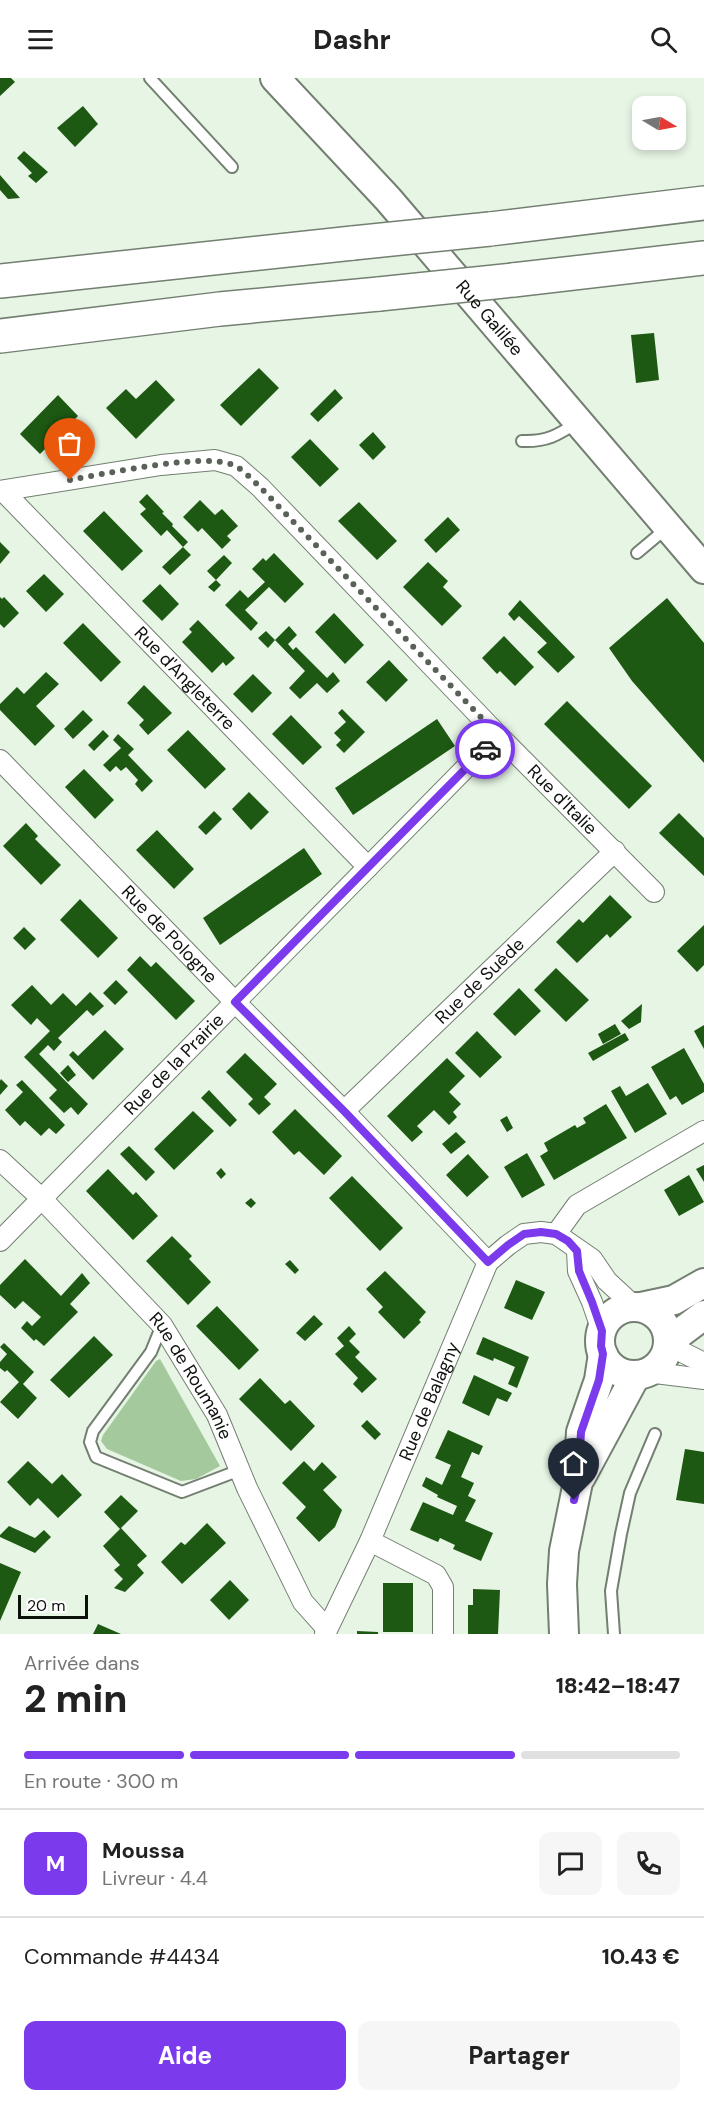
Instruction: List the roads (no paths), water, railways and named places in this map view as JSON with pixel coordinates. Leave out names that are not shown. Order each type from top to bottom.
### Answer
[{"type":"highway","points":[[0,281],[490,229],[704,203]]},
{"type":"highway","points":[[0,336],[220,309],[513,280],[704,258]]},
{"type":"street","name":"Rue Galilée","points":[[275,78],[388,199],[702,567]]},
{"type":"street","name":"Rue d'Italie","points":[[1,491],[161,465],[215,460],[236,466],[260,487],[498,735],[654,892]]},
{"type":"street","name":"Rue d'Angleterre","points":[[1,491],[368,867]]},
{"type":"street","name":"Rue de la Prairie","points":[[0,1241],[498,735]]},
{"type":"street","name":"Rue de Pologne","points":[[0,760],[344,1111],[488,1262]]},
{"type":"street","name":"Rue de Suède","points":[[344,1111],[615,851]]},
{"type":"street","points":[[578,1482],[642,1374],[662,1361],[668,1344],[664,1323],[650,1310],[637,1306],[607,1281],[592,1259],[577,1251],[568,1241],[556,1234],[577,1205],[704,1131]]},
{"type":"street","name":"Rue de Roumanie","points":[[0,1160],[41,1198],[162,1325],[217,1415],[240,1470],[303,1602],[326,1631]]},
{"type":"street","name":"Rue de Balagny","points":[[326,1631],[370,1541],[488,1262],[524,1234],[541,1232],[556,1234]]},
{"type":"street","points":[[577,1251],[579,1271],[592,1302],[602,1342],[613,1367],[620,1372],[704,1379]]},
{"type":"street","points":[[564,1634],[562,1584],[564,1551],[578,1482],[581,1432],[599,1380],[602,1342],[610,1316],[626,1307],[674,1300],[704,1283]]},
{"type":"street","points":[[668,1344],[704,1315]]},
{"type":"street","points":[[668,1344],[704,1363]]},
{"type":"street","points":[[370,1541],[436,1575],[443,1587],[443,1634]]},
{"type":"lane","points":[[150,78],[232,167]]},
{"type":"lane","points":[[522,441],[538,442],[555,436],[578,422]]},
{"type":"lane","points":[[637,553],[668,527]]},
{"type":"lane","points":[[162,1325],[150,1352],[93,1431],[90,1442],[96,1457],[182,1492],[240,1470]]},
{"type":"lane","points":[[614,1634],[611,1591],[621,1534],[630,1493],[655,1434]]}]
